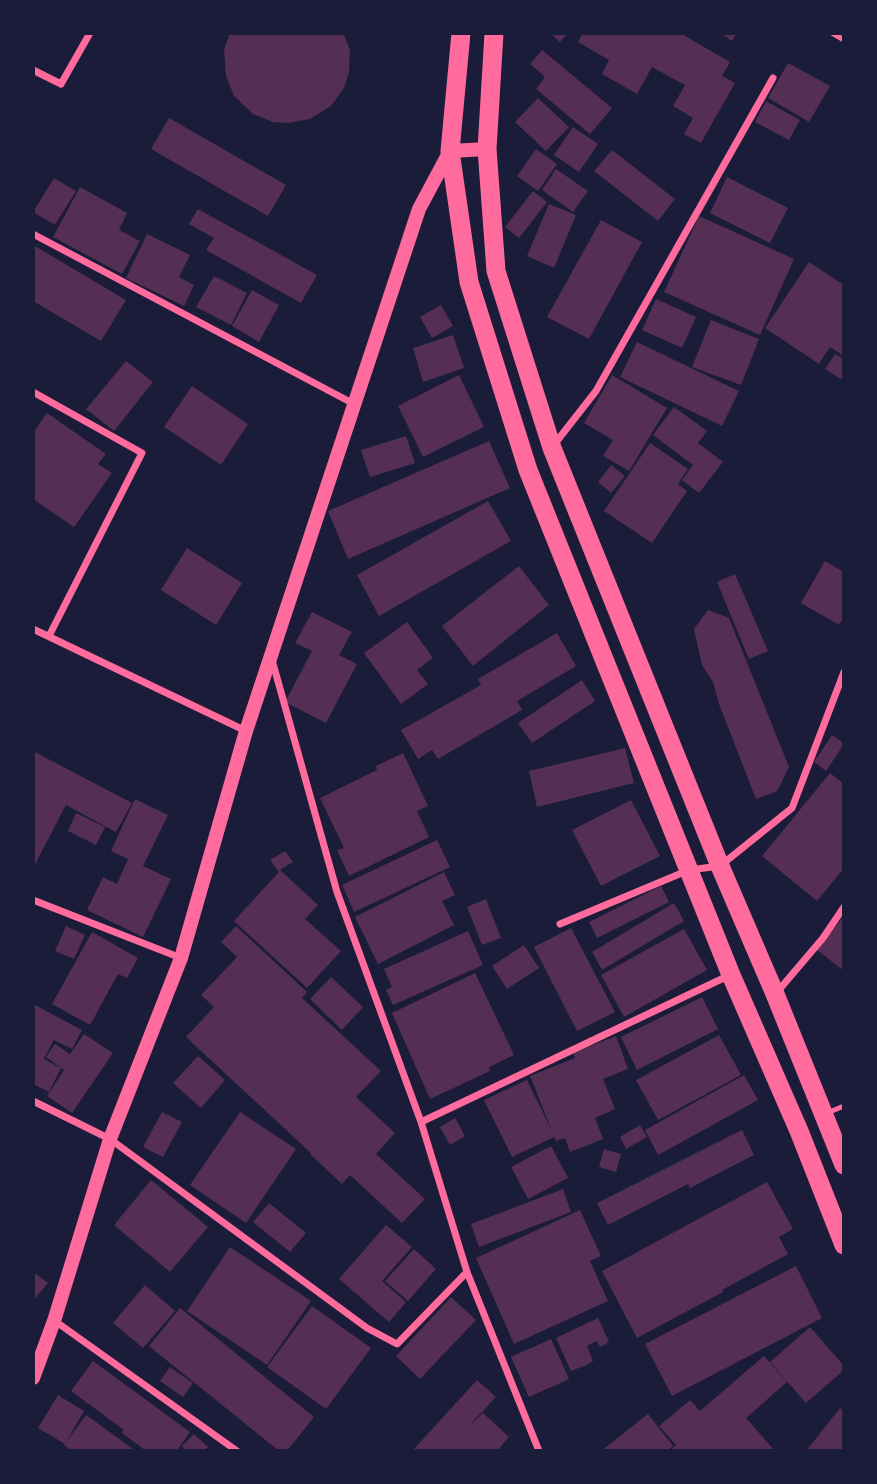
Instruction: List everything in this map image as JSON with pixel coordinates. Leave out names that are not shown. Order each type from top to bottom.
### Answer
[{"type":"highway","points":[[461,33],[450,151],[470,282],[528,470],[731,975],[799,1131],[844,1245]]},
{"type":"highway","points":[[494,33],[487,149],[496,271],[552,448],[844,1165]]},
{"type":"main road","points":[[33,1378],[54,1321],[110,1139],[181,958],[246,732],[419,209],[450,151],[487,149]]},
{"type":"street","points":[[33,70],[61,84],[90,33]]},
{"type":"street","points":[[552,448],[596,391],[773,78]]},
{"type":"street","points":[[33,234],[354,404]]},
{"type":"street","points":[[33,392],[142,453],[49,636]]},
{"type":"street","points":[[33,629],[246,732]]},
{"type":"street","points":[[271,656],[337,892],[421,1122],[467,1272],[539,1451]]},
{"type":"street","points":[[561,923],[689,870],[720,866],[792,808],[844,672]]},
{"type":"street","points":[[33,900],[181,958]]},
{"type":"street","points":[[775,994],[823,938],[844,907]]},
{"type":"street","points":[[421,1122],[731,975]]},
{"type":"street","points":[[33,1101],[110,1139],[367,1328],[397,1343],[467,1272]]},
{"type":"street","points":[[54,1321],[237,1451]]},
{"type":"lane","points":[[832,33],[844,40]]},
{"type":"lane","points":[[824,1114],[844,1106]]},
{"type":"building","points":[[230,33],[343,33],[350,50],[349,72],[344,88],[331,106],[310,119],[288,123],[273,122],[253,114],[234,96],[226,76],[224,50]]},
{"type":"building","points":[[550,33],[568,33],[560,42]]},
{"type":"building","points":[[583,33],[680,33],[730,62],[722,76],[735,83],[701,143],[684,134],[693,118],[673,106],[685,85],[652,67],[637,94],[602,74],[609,60],[578,42]]},
{"type":"building","points":[[720,33],[737,33],[732,41]]},
{"type":"building","points":[[542,50],[612,108],[590,134],[536,89],[545,77],[530,64]]},
{"type":"building","points":[[788,63],[830,86],[809,122],[768,98]]},
{"type":"building","points":[[538,98],[569,127],[546,151],[515,122]]},
{"type":"building","points":[[766,101],[800,120],[789,140],[755,122]]},
{"type":"building","points":[[169,118],[286,185],[268,216],[151,149]]},
{"type":"building","points":[[573,127],[598,144],[579,172],[554,155]]},
{"type":"building","points":[[536,149],[557,164],[538,191],[517,176]]},
{"type":"building","points":[[612,150],[675,199],[658,221],[594,171]]},
{"type":"building","points":[[556,169],[588,191],[573,212],[542,190]]},
{"type":"building","points":[[727,177],[788,208],[770,243],[710,213]]},
{"type":"building","points":[[54,178],[76,191],[55,225],[33,212]]},
{"type":"building","points":[[80,187],[127,213],[119,230],[140,241],[122,274],[53,237]]},
{"type":"building","points":[[533,191],[547,202],[519,238],[505,227]]},
{"type":"building","points":[[549,204],[576,215],[554,268],[527,256]]},
{"type":"building","points":[[198,209],[317,275],[301,303],[206,250],[214,238],[189,224]]},
{"type":"building","points":[[699,216],[794,259],[760,335],[664,292]]},
{"type":"building","points":[[601,220],[642,242],[589,339],[547,317]]},
{"type":"building","points":[[147,234],[190,255],[179,277],[194,285],[184,306],[126,278]]},
{"type":"building","points":[[33,245],[126,300],[101,341],[33,301]]},
{"type":"building","points":[[809,262],[844,285],[844,356],[830,347],[819,364],[765,328]]},
{"type":"building","points":[[214,276],[247,293],[231,325],[196,307]]},
{"type":"building","points":[[252,290],[279,305],[259,342],[232,326]]},
{"type":"building","points":[[656,299],[696,317],[682,348],[642,330]]},
{"type":"building","points":[[441,305],[453,326],[432,338],[420,317]]},
{"type":"building","points":[[711,320],[759,339],[741,385],[692,367]]},
{"type":"building","points":[[453,335],[464,368],[423,382],[413,348]]},
{"type":"building","points":[[637,342],[739,391],[722,426],[620,377]]},
{"type":"building","points":[[835,354],[844,359],[844,381],[825,369]]},
{"type":"building","points":[[126,361],[153,382],[114,431],[86,409]]},
{"type":"building","points":[[459,375],[484,427],[423,457],[398,406]]},
{"type":"building","points":[[612,375],[667,408],[629,471],[603,456],[613,440],[584,423]]},
{"type":"building","points":[[192,386],[248,424],[221,465],[164,427]]},
{"type":"building","points":[[674,407],[707,431],[698,443],[723,462],[699,493],[682,480],[693,465],[653,435]]},
{"type":"building","points":[[47,413],[106,454],[98,464],[112,473],[74,527],[33,499],[33,433]]},
{"type":"building","points":[[406,436],[415,463],[370,477],[361,450]]},
{"type":"building","points":[[489,441],[510,488],[348,559],[328,511]]},
{"type":"building","points":[[650,443],[688,469],[678,484],[687,491],[652,543],[604,511]]},
{"type":"building","points":[[611,465],[625,476],[611,493],[598,482]]},
{"type":"building","points":[[488,501],[511,541],[379,616],[357,575]]},
{"type":"building","points":[[187,548],[242,583],[216,625],[161,590]]},
{"type":"building","points":[[825,561],[844,572],[844,617],[839,625],[801,603]]},
{"type":"building","points":[[519,566],[549,605],[473,666],[442,626]]},
{"type":"building","points":[[735,574],[768,651],[749,659],[717,582]]},
{"type":"building","points":[[708,610],[729,618],[789,767],[777,791],[756,799],[713,682],[702,665],[694,629]]},
{"type":"building","points":[[312,612],[352,632],[339,655],[357,664],[326,723],[285,702],[312,651],[295,643]]},
{"type":"building","points":[[407,622],[433,658],[417,670],[428,684],[401,704],[364,653]]},
{"type":"building","points":[[557,633],[576,666],[517,701],[522,710],[438,759],[432,750],[418,759],[401,730],[481,685],[478,679]]},
{"type":"building","points":[[582,680],[595,701],[532,743],[518,723]]},
{"type":"building","points":[[832,735],[844,744],[826,771],[814,762]]},
{"type":"building","points":[[625,748],[634,783],[537,807],[529,771]]},
{"type":"building","points":[[33,751],[132,803],[116,832],[66,805],[33,868]]},
{"type":"building","points":[[403,753],[428,806],[417,811],[429,837],[349,876],[337,850],[344,848],[320,798],[377,770],[376,766]]},
{"type":"building","points":[[830,773],[844,784],[844,868],[817,901],[762,856]]},
{"type":"building","points":[[135,799],[168,815],[143,866],[171,879],[143,937],[87,910],[103,877],[117,884],[128,859],[111,851]]},
{"type":"building","points":[[631,800],[660,856],[601,886],[572,830]]},
{"type":"building","points":[[76,813],[105,827],[96,845],[68,831]]},
{"type":"building","points":[[437,840],[450,867],[354,912],[342,885]]},
{"type":"building","points":[[285,851],[293,862],[280,870],[318,905],[305,919],[341,951],[307,988],[234,921],[279,872],[270,860]]},
{"type":"building","points":[[444,872],[455,895],[442,901],[454,925],[378,964],[355,917]]},
{"type":"building","points":[[661,886],[669,902],[597,938],[589,922]]},
{"type":"building","points":[[486,899],[501,938],[482,945],[467,907]]},
{"type":"building","points":[[674,903],[684,921],[602,970],[592,952]]},
{"type":"building","points":[[844,916],[844,971],[817,950]]},
{"type":"building","points":[[66,926],[85,935],[74,959],[55,951]]},
{"type":"building","points":[[236,926],[307,992],[302,998],[381,1071],[356,1097],[395,1133],[376,1154],[425,1199],[402,1223],[350,1175],[342,1184],[186,1037],[214,1007],[201,995],[237,957],[221,942]]},
{"type":"building","points":[[571,928],[615,1012],[577,1031],[534,947]]},
{"type":"building","points":[[684,929],[707,970],[624,1017],[601,975]]},
{"type":"building","points":[[468,931],[483,965],[393,1005],[386,990],[392,987],[384,969]]},
{"type":"building","points":[[92,932],[138,958],[127,978],[118,974],[90,1025],[52,1004]]},
{"type":"building","points":[[524,945],[539,968],[507,989],[492,966]]},
{"type":"building","points":[[475,973],[514,1055],[489,1067],[490,1071],[430,1099],[392,1013]]},
{"type":"building","points":[[331,977],[363,1007],[342,1030],[310,999]]},
{"type":"building","points":[[702,997],[718,1029],[637,1070],[621,1037]]},
{"type":"building","points":[[33,1004],[82,1030],[72,1049],[54,1040],[43,1060],[61,1068],[49,1092],[33,1084]]},
{"type":"building","points":[[84,1034],[113,1053],[72,1113],[47,1096],[64,1070],[46,1057],[55,1044],[70,1054]]},
{"type":"building","points":[[719,1035],[741,1075],[658,1120],[636,1080]]},
{"type":"building","points":[[616,1036],[628,1069],[603,1079],[615,1109],[595,1118],[603,1139],[570,1152],[565,1138],[556,1141],[554,1137],[512,1157],[484,1100],[527,1080],[552,1131],[530,1076],[575,1058],[573,1053]]},
{"type":"building","points":[[198,1056],[225,1080],[201,1108],[173,1083]]},
{"type":"building","points":[[744,1075],[758,1100],[658,1155],[645,1130]]},
{"type":"building","points":[[162,1112],[182,1122],[163,1157],[143,1147]]},
{"type":"building","points":[[240,1112],[296,1149],[246,1223],[190,1185]]},
{"type":"building","points":[[455,1118],[465,1136],[450,1145],[440,1127]]},
{"type":"building","points":[[640,1125],[647,1137],[626,1149],[620,1137]]},
{"type":"building","points":[[742,1130],[754,1155],[690,1188],[688,1184],[608,1225],[597,1203]]},
{"type":"building","points":[[551,1146],[568,1178],[528,1199],[511,1167]]},
{"type":"building","points":[[604,1149],[621,1154],[616,1172],[599,1167]]},
{"type":"building","points":[[151,1180],[208,1227],[170,1272],[114,1225]]},
{"type":"building","points":[[767,1182],[793,1229],[779,1237],[788,1254],[637,1338],[602,1271]]},
{"type":"building","points":[[563,1189],[571,1212],[479,1247],[471,1224]]},
{"type":"building","points":[[269,1203],[306,1233],[290,1252],[253,1222]]},
{"type":"building","points":[[580,1210],[601,1256],[590,1261],[608,1301],[514,1344],[476,1258]]},
{"type":"building","points":[[386,1225],[412,1247],[382,1281],[406,1302],[389,1322],[339,1279]]},
{"type":"building","points":[[230,1247],[311,1301],[267,1365],[187,1311]]},
{"type":"building","points":[[414,1249],[436,1269],[408,1301],[385,1281]]},
{"type":"building","points":[[796,1266],[822,1318],[672,1396],[645,1344]]},
{"type":"building","points":[[33,1272],[48,1283],[33,1301]]},
{"type":"building","points":[[145,1285],[175,1311],[143,1348],[113,1323]]},
{"type":"building","points":[[451,1297],[476,1320],[420,1379],[396,1356]]},
{"type":"building","points":[[312,1306],[371,1348],[326,1409],[267,1367]]},
{"type":"building","points":[[180,1308],[314,1417],[287,1451],[279,1451],[149,1346]]},
{"type":"building","points":[[598,1318],[609,1342],[600,1347],[597,1341],[587,1346],[593,1361],[571,1371],[556,1338]]},
{"type":"building","points":[[810,1327],[844,1366],[844,1370],[806,1403],[770,1362]]},
{"type":"building","points":[[551,1339],[569,1379],[529,1397],[511,1357]]},
{"type":"building","points":[[764,1356],[787,1382],[746,1418],[775,1451],[670,1451],[676,1445],[659,1426],[690,1400],[700,1411]]},
{"type":"building","points":[[93,1361],[190,1432],[178,1449],[181,1451],[146,1451],[122,1433],[124,1430],[71,1391]]},
{"type":"building","points":[[170,1367],[193,1383],[183,1397],[160,1381]]},
{"type":"building","points":[[477,1380],[496,1397],[467,1428],[483,1413],[509,1437],[497,1451],[412,1451]]},
{"type":"building","points":[[58,1395],[84,1411],[65,1444],[38,1428]]},
{"type":"building","points":[[840,1408],[844,1411],[844,1451],[806,1451]]},
{"type":"building","points":[[648,1414],[673,1446],[667,1451],[601,1451]]},
{"type":"building","points":[[86,1415],[136,1451],[72,1451],[64,1445]]},
{"type":"building","points":[[194,1434],[208,1447],[204,1451],[187,1451],[182,1446]]}]
